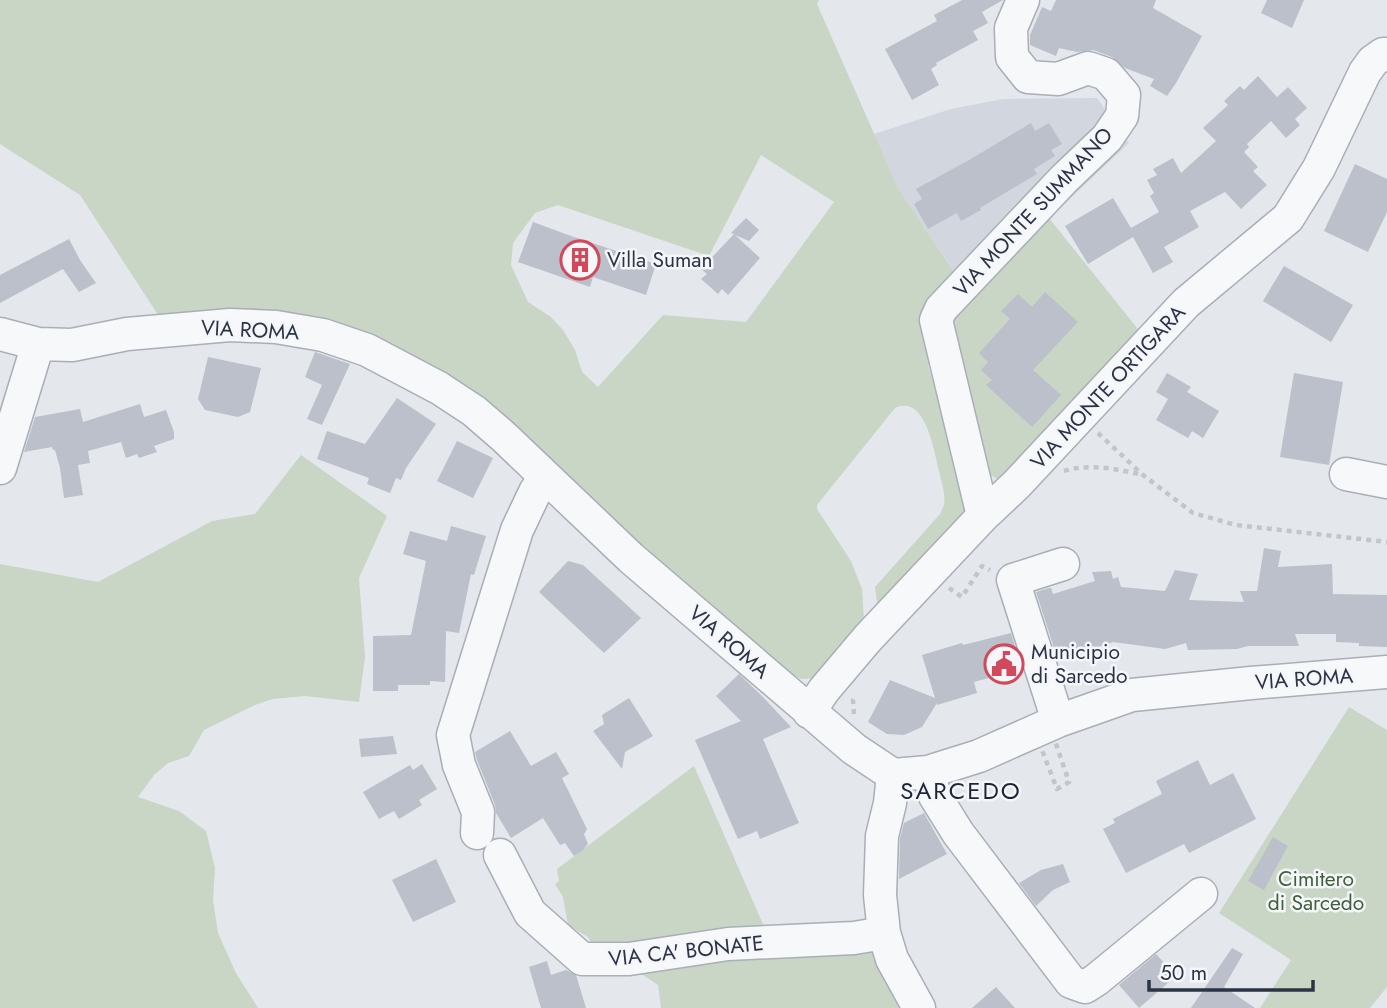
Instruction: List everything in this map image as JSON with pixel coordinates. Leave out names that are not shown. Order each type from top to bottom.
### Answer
[{"type":"street","name":"VIA MONTE SUMMANO","points":[[983,516],[936,320],[941,309],[1064,179],[1107,138],[1122,116],[1125,95],[1106,74],[1088,68],[1058,79],[1028,78],[1012,57],[1011,28],[1023,0]]},
{"type":"street","name":"VIA MONTE ORTIGARA","points":[[809,712],[868,638],[1186,303],[1288,218],[1319,167],[1365,72],[1373,61],[1387,54]]},
{"type":"street","name":"VIA ROMA","points":[[0,334],[38,344],[72,345],[127,334],[230,325],[276,327],[323,335],[367,350],[439,388],[474,411],[631,558],[809,712],[854,749],[893,775],[929,772],[979,756],[1132,695],[1387,672]]},
{"type":"street","points":[[0,468],[38,344]]},
{"type":"street","points":[[1346,474],[1387,482]]},
{"type":"street","points":[[477,833],[478,812],[459,765],[453,736],[517,530],[545,477]]},
{"type":"street","points":[[1047,731],[1013,580],[1063,564]]},
{"type":"street","points":[[929,772],[935,796],[958,833],[1071,982],[1089,997],[1096,980],[1201,894]]},
{"type":"street","points":[[893,775],[882,836],[880,895],[884,933],[892,959],[919,1008]]},
{"type":"street","name":"VIA CA' BONATE","points":[[500,855],[530,913],[582,959],[629,960],[728,944],[884,933]]},
{"type":"path","points":[[1080,416],[1143,474],[1193,513],[1236,524],[1387,542]]},
{"type":"path","points":[[1055,474],[1077,467],[1114,468],[1143,474]]},
{"type":"path","points":[[945,585],[962,597],[982,566],[1013,580]]},
{"type":"path","points":[[1047,731],[1057,734],[1055,741],[1069,782],[1056,789],[1040,745],[1047,731]]},
{"type":"shaded area","points":[[1097,98],[1129,143],[969,294],[898,188],[874,134],[951,109],[1003,99]]},
{"type":"green space","points":[[0,0],[819,0],[817,4],[898,188],[968,293],[1049,218],[1149,343],[1013,487],[975,465],[950,356],[928,365],[970,512],[878,608],[875,587],[940,514],[944,500],[927,427],[914,409],[906,406],[895,408],[817,505],[851,561],[862,589],[864,620],[818,678],[801,679],[783,669],[674,573],[643,551],[403,354],[316,316],[229,308],[162,321],[80,195],[0,144]],"holes":[[[761,155],[834,202],[746,322],[663,315],[598,387],[582,372],[575,350],[563,330],[551,317],[528,302],[511,265],[513,243],[535,213],[558,205],[709,256]]]},
{"type":"green space","points":[[301,455],[387,516],[359,578],[365,657],[359,702],[305,696],[273,699],[255,705],[204,730],[189,756],[168,763],[154,775],[138,797],[179,811],[206,831],[215,868],[213,900],[218,933],[236,973],[258,1008],[0,1008],[0,564],[98,582],[212,521],[255,514]]},
{"type":"green space","name":"Cimitero di Sarcedo","points":[[1349,707],[1387,730],[1387,987],[1370,1008],[1260,1008],[1291,960],[1219,913]]},
{"type":"green space","points":[[694,766],[776,954],[873,931],[902,1008],[661,1008],[658,985],[603,948],[596,951],[588,937],[568,925],[563,897],[555,884],[559,881],[557,869]]},
{"type":"building","points":[[962,0],[1003,0],[982,12],[988,23],[973,31],[978,40],[936,63],[931,69],[939,85],[912,100],[885,49],[937,21],[934,15]]},
{"type":"building","points":[[1056,0],[1156,0],[1153,8],[1202,36],[1167,96],[1150,86],[1154,79],[1125,68],[1112,57],[1093,50],[1077,52],[1059,48],[1056,56],[1030,45],[1030,35],[1042,7],[1051,11]]},
{"type":"building","points":[[1267,0],[1304,0],[1292,28],[1261,13]]},
{"type":"building","points":[[1258,76],[1277,97],[1288,87],[1307,108],[1295,119],[1300,125],[1286,138],[1271,121],[1247,144],[1249,147],[1244,152],[1258,167],[1253,171],[1267,185],[1241,209],[1225,192],[1190,211],[1199,227],[1164,247],[1173,262],[1153,273],[1133,237],[1088,264],[1065,226],[1113,198],[1131,228],[1159,212],[1150,196],[1154,193],[1147,180],[1157,175],[1153,169],[1173,158],[1181,173],[1216,141],[1203,128],[1228,105],[1224,101],[1240,86],[1244,90]]},
{"type":"building","points":[[1031,123],[1035,131],[1049,123],[1062,144],[1051,150],[1055,156],[1034,169],[1037,174],[980,208],[981,210],[961,221],[957,213],[928,229],[914,204],[922,199],[916,189]]},
{"type":"building","points":[[1355,164],[1387,179],[1387,212],[1368,252],[1324,231]]},
{"type":"building","points":[[746,218],[759,230],[749,241],[735,235],[760,258],[728,295],[722,289],[718,294],[701,279],[707,274],[701,269]]},
{"type":"building","name":"Villa Suman","points":[[533,222],[656,264],[646,295],[593,277],[590,287],[518,262]]},
{"type":"building","points":[[69,239],[96,283],[79,292],[63,269],[0,303],[0,275]]},
{"type":"building","points":[[1284,266],[1353,305],[1331,342],[1263,301]]},
{"type":"building","points":[[1045,292],[1078,322],[1033,370],[1061,395],[1032,427],[986,385],[992,380],[981,370],[988,362],[979,353],[1010,319],[1001,311],[1018,294],[1032,307]]},
{"type":"building","points":[[315,352],[350,364],[322,425],[307,419],[322,385],[305,377]]},
{"type":"building","points":[[208,357],[261,368],[250,412],[238,417],[205,410],[198,399]]},
{"type":"building","points":[[1167,373],[1191,387],[1187,392],[1219,411],[1203,438],[1192,431],[1188,438],[1156,420],[1168,399],[1156,392]]},
{"type":"building","points":[[1294,373],[1343,382],[1329,465],[1280,457]]},
{"type":"building","points":[[397,398],[436,424],[406,468],[401,480],[396,478],[390,493],[367,484],[369,478],[317,459],[327,431],[365,444]]},
{"type":"building","points":[[140,404],[144,417],[166,410],[174,439],[154,446],[157,452],[139,458],[137,454],[126,458],[121,442],[88,451],[90,463],[78,465],[83,495],[64,498],[60,468],[52,447],[24,452],[35,417],[80,409],[83,422]]},
{"type":"building","points":[[457,441],[493,458],[473,498],[437,481]]},
{"type":"building","points":[[451,526],[486,536],[474,575],[471,574],[459,633],[446,631],[445,682],[398,685],[398,691],[373,691],[373,636],[411,635],[426,561],[403,554],[410,531],[447,541]]},
{"type":"building","points":[[1264,548],[1281,551],[1278,567],[1332,564],[1333,594],[1387,595],[1387,647],[1336,642],[1336,634],[1295,634],[1299,646],[1188,650],[1186,643],[1165,649],[1113,642],[1077,654],[1075,651],[1057,657],[1036,592],[1051,588],[1053,594],[1095,581],[1092,572],[1111,571],[1113,579],[1118,577],[1121,587],[1165,591],[1175,570],[1198,574],[1189,600],[1244,602],[1240,591],[1257,591]]},
{"type":"building","points":[[568,561],[583,565],[641,618],[604,653],[539,592]]},
{"type":"building","points":[[1011,633],[1022,669],[974,682],[977,693],[937,703],[922,727],[904,735],[887,734],[868,722],[890,680],[935,698],[922,655]]},
{"type":"building","points":[[739,674],[791,727],[763,739],[799,823],[760,839],[757,831],[738,839],[695,740],[741,721],[716,696]]},
{"type":"building","points":[[629,698],[653,736],[625,752],[622,769],[593,731],[604,724],[602,715]]},
{"type":"building","points":[[510,731],[531,766],[556,752],[569,774],[562,778],[587,829],[584,834],[588,844],[574,856],[565,843],[560,845],[543,818],[511,838],[496,813],[475,752]]},
{"type":"building","points":[[393,736],[397,754],[361,757],[359,739]]},
{"type":"building","points":[[1198,760],[1210,785],[1233,773],[1256,819],[1189,853],[1184,844],[1126,873],[1103,829],[1115,823],[1113,819],[1162,794],[1156,781]]},
{"type":"building","points":[[422,764],[437,789],[419,800],[422,805],[399,819],[394,811],[379,819],[363,792],[410,765],[413,770]]},
{"type":"building","points":[[924,813],[947,854],[899,879],[900,838],[904,823]]},
{"type":"building","points":[[1273,837],[1288,846],[1264,890],[1248,881]]},
{"type":"building","points":[[436,859],[456,902],[413,922],[392,880]]},
{"type":"building","points":[[1063,864],[1070,882],[1053,890],[1036,906],[1019,883],[1041,870]]},
{"type":"building","points":[[1232,948],[1243,954],[1224,987],[1255,1008],[1191,1008]]},
{"type":"building","points":[[1156,954],[1176,976],[1139,1008],[1119,985]]},
{"type":"building","points":[[547,961],[551,975],[566,970],[576,975],[586,1008],[541,1008],[529,967]]},
{"type":"building","points":[[996,987],[1015,1008],[972,1008]]},
{"type":"place","name":"Villa Suman","points":[[580,260]]},
{"type":"place","name":"Municipio di Sarcedo","points":[[1004,664]]},
{"type":"district","name":"SARCEDO","points":[[961,791]]}]
